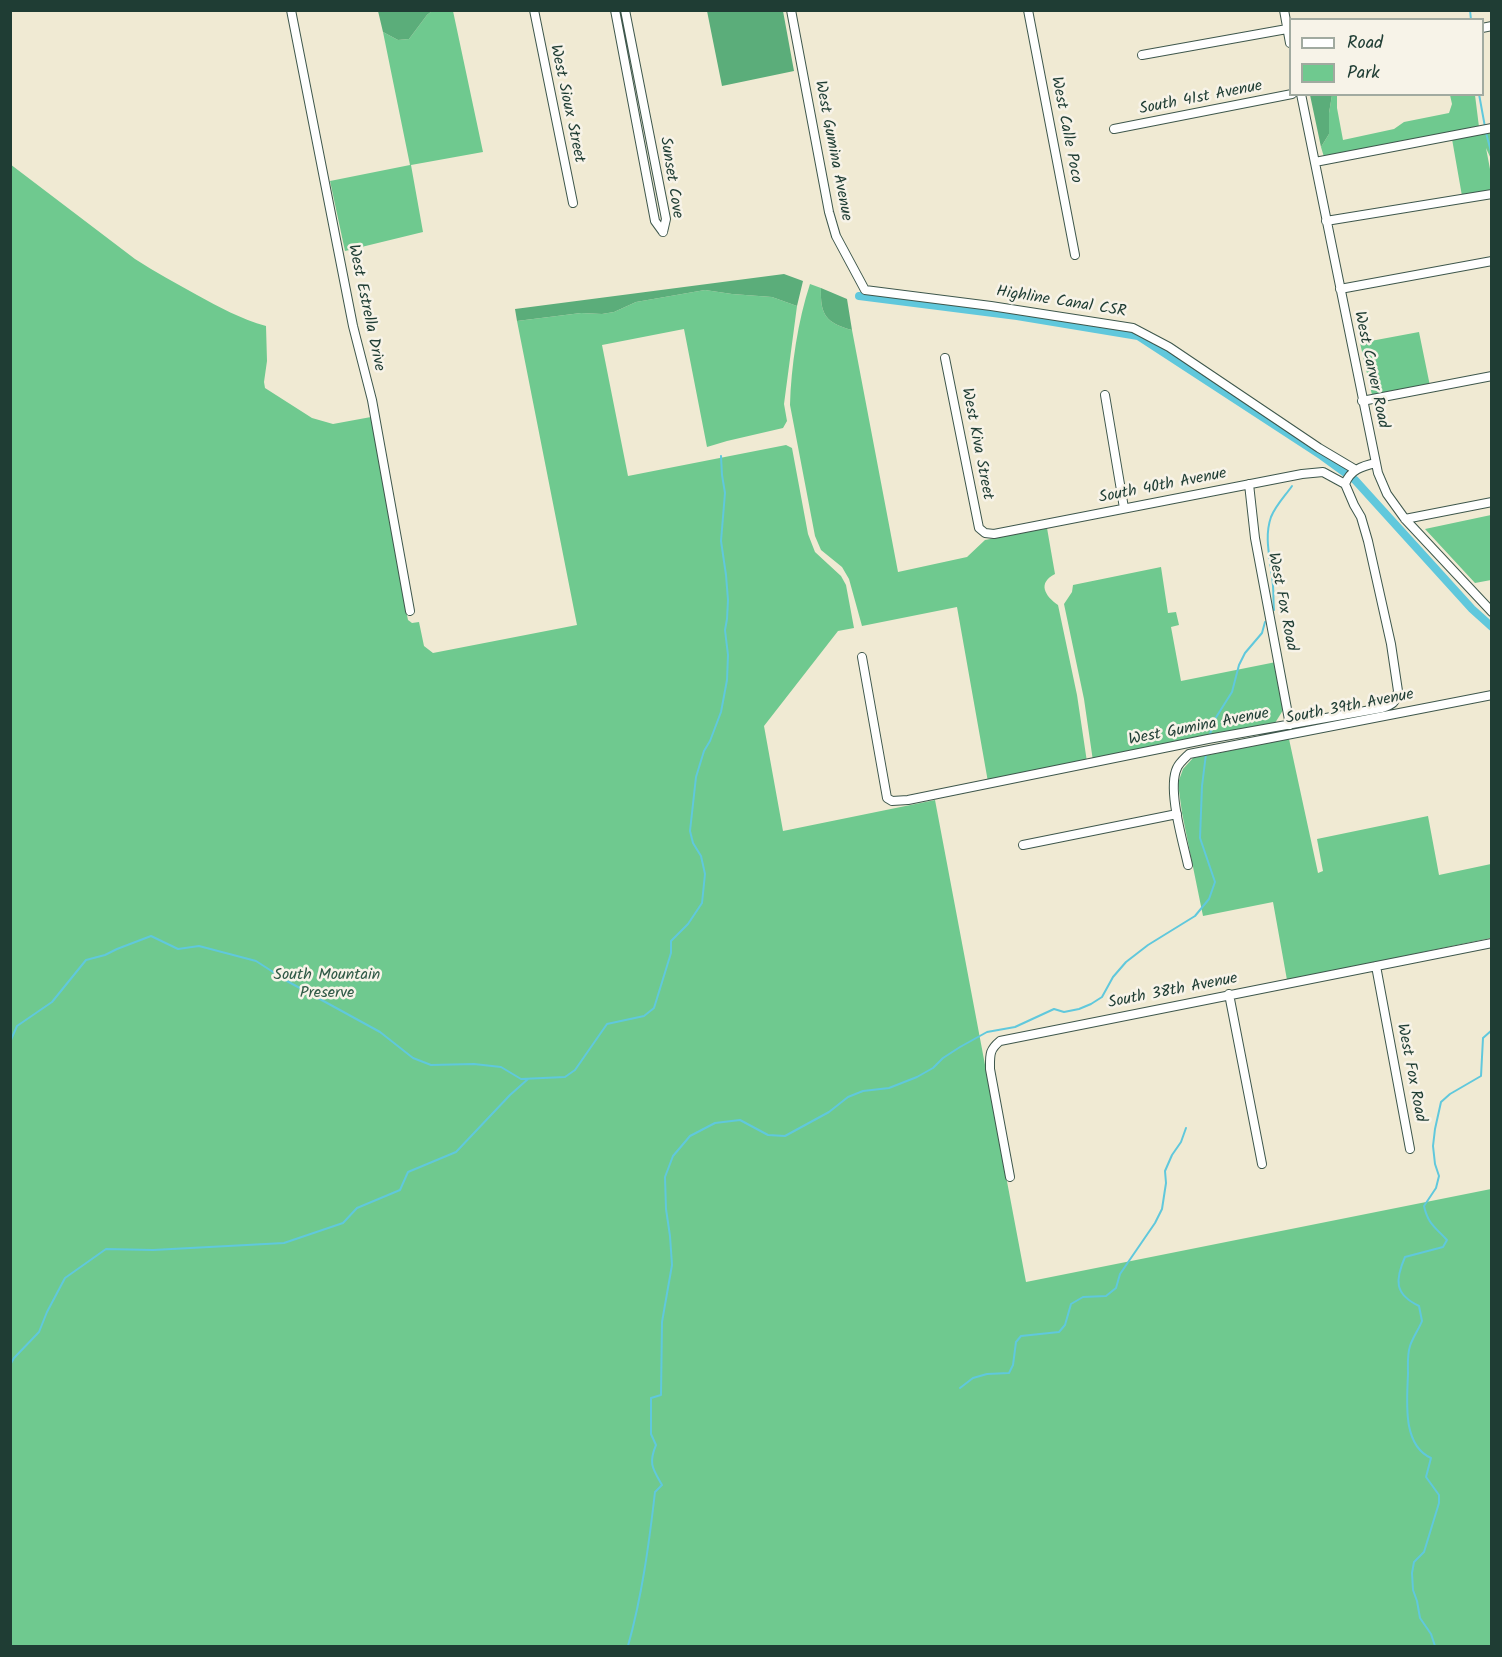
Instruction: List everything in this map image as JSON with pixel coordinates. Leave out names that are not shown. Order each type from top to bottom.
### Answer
[{"type":"street","name":"West Estrella Drive","points":[[291,10],[353,326],[372,400],[410,611]]},
{"type":"street","name":"West Sioux Street","points":[[534,10],[573,203]]},
{"type":"street","name":"Sunset Cove","points":[[615,10],[655,221],[663,232],[666,219],[625,10]]},
{"type":"street","name":"West Gumina Avenue","points":[[791,10],[829,212],[836,236],[865,290]]},
{"type":"street","name":"West Calle Poco","points":[[1028,10],[1075,255]]},
{"type":"street","points":[[1284,10],[1289,39]]},
{"type":"street","points":[[1142,55],[1287,29]]},
{"type":"street","name":"South 41st Avenue","points":[[1114,129],[1289,95]]},
{"type":"street","name":"West Carver Road","points":[[1301,96],[1378,472],[1387,494],[1405,519],[1491,612]]},
{"type":"street","points":[[1315,162],[1491,128]]},
{"type":"street","points":[[1326,221],[1491,194]]},
{"type":"street","points":[[1340,289],[1491,261]]},
{"type":"street","name":"Highline Canal CSR","points":[[865,290],[991,306],[1133,328],[1169,347],[1319,448],[1356,470]]},
{"type":"street","name":"West Kiva Street","points":[[945,358],[979,528],[985,533]]},
{"type":"street","points":[[1362,401],[1491,376]]},
{"type":"street","points":[[1105,395],[1124,508]]},
{"type":"street","points":[[1346,481],[1362,466],[1376,463]]},
{"type":"street","name":"South 40th Avenue","points":[[985,533],[994,534],[1249,484],[1323,472],[1346,481]]},
{"type":"street","name":"West Gumina Avenue","points":[[862,657],[887,798],[898,802],[1208,739],[1392,705],[1398,691],[1391,644],[1368,541],[1346,481]]},
{"type":"street","name":"West Fox Road","points":[[1249,484],[1256,538],[1290,725]]},
{"type":"street","points":[[1405,519],[1491,502]]},
{"type":"street","name":"South 39th Avenue","points":[[1188,865],[1177,814],[1173,780],[1177,766],[1189,754],[1491,695]]},
{"type":"street","points":[[1023,845],[1177,814]]},
{"type":"street","name":"South 38th Avenue","points":[[1010,1177],[990,1070],[990,1056],[993,1047],[1000,1041],[1491,943]]},
{"type":"street","name":"West Fox Road","points":[[1376,966],[1410,1149]]},
{"type":"street","points":[[1229,994],[1262,1164]]},
{"type":"green space","points":[[378,10],[432,11],[409,39],[398,40],[383,32]]},
{"type":"green space","points":[[432,11],[453,11],[483,152],[411,165],[423,232],[345,251],[330,181],[410,165],[383,32],[398,40],[409,39]]},
{"type":"green space","points":[[707,11],[783,11],[794,71],[722,86]]},
{"type":"green space","points":[[1310,96],[1332,96],[1329,134],[1321,147]]},
{"type":"green space","points":[[1332,96],[1337,96],[1343,140],[1394,129],[1404,122],[1449,113],[1452,104],[1450,96],[1475,96],[1479,127],[1324,157],[1321,147],[1329,134]]},
{"type":"green space","points":[[1491,132],[1491,159],[1486,148],[1491,170],[1491,192],[1462,196],[1452,139]]},
{"type":"green space","name":"South Mountain Preserve","points":[[10,164],[135,259],[222,308],[266,326],[265,388],[312,418],[333,424],[371,417],[405,589],[408,620],[412,623],[419,622],[424,646],[433,653],[577,625],[517,321],[581,313],[602,314],[614,312],[636,302],[705,290],[772,297],[797,306],[784,404],[787,421],[783,428],[707,447],[684,329],[602,345],[628,476],[786,445],[792,448],[808,534],[815,552],[841,576],[846,585],[854,628],[838,631],[764,726],[783,831],[935,800],[1026,1282],[1491,1189],[1491,1646],[11,1646]]},
{"type":"green space","points":[[784,274],[803,281],[797,306],[772,297],[705,290],[636,302],[614,312],[602,314],[581,313],[517,321],[515,309]]},
{"type":"green space","points":[[810,284],[821,288],[822,305],[826,316],[836,324],[852,330],[898,572],[967,557],[985,540],[1047,528],[1055,574],[1046,581],[1045,590],[1058,605],[1077,695],[1087,762],[988,782],[957,607],[862,626],[849,579],[842,567],[821,550],[815,536],[790,405],[796,344]]},
{"type":"green space","points":[[821,288],[847,299],[852,330],[836,324],[826,316],[822,305]]},
{"type":"green space","points":[[1419,332],[1430,386],[1372,395],[1360,343]]},
{"type":"green space","points":[[1491,515],[1491,580],[1475,583],[1425,529]]},
{"type":"green space","points":[[1161,567],[1168,613],[1176,612],[1179,625],[1171,627],[1181,681],[1276,662],[1285,707],[1275,723],[1093,761],[1084,699],[1064,604],[1072,592],[1073,585]]},
{"type":"green space","points":[[1289,739],[1318,873],[1323,871],[1317,839],[1428,816],[1439,875],[1491,864],[1491,938],[1287,980],[1273,902],[1203,916],[1182,813],[1178,783],[1183,769],[1193,758]]},
{"type":"waterway","points":[[1470,10],[1471,18]]},
{"type":"waterway","points":[[1479,96],[1485,127]]},
{"type":"waterway","points":[[1486,133],[1492,155]]},
{"type":"waterway","points":[[859,296],[1017,316],[1138,336],[1355,480],[1472,609],[1492,627]]},
{"type":"waterway","points":[[10,1042],[17,1026],[52,1002],[86,960],[105,955],[151,936],[178,949],[199,946],[256,961],[287,981],[380,1032],[413,1058],[431,1065],[474,1064],[501,1067],[521,1079],[565,1077],[575,1070],[607,1024],[644,1016],[654,1008],[671,953],[671,941],[688,924],[702,903],[705,874],[701,856],[693,843],[690,831],[696,777],[704,751],[721,712],[727,680],[728,655],[725,630],[728,600],[721,541],[725,493],[721,456]]},
{"type":"waterway","points":[[1274,610],[1268,547],[1269,524],[1275,508],[1292,486]]},
{"type":"waterway","points":[[1209,737],[1215,719],[1232,692],[1239,665],[1245,653],[1262,633],[1265,622]]},
{"type":"waterway","points":[[628,1646],[644,1570],[655,1492],[662,1485],[652,1462],[656,1445],[651,1434],[651,1398],[661,1395],[662,1322],[672,1265],[665,1177],[673,1156],[690,1136],[715,1123],[740,1120],[768,1135],[785,1136],[829,1112],[848,1097],[863,1091],[889,1088],[917,1077],[960,1047],[987,1032],[1015,1027],[1054,1009],[1064,1012],[1079,1009],[1102,997],[1113,977],[1126,962],[1148,945],[1195,916],[1209,899],[1215,882],[1200,838],[1206,754]]},
{"type":"waterway","points":[[1435,1646],[1431,1634],[1420,1618],[1413,1590],[1412,1573],[1414,1562],[1424,1552],[1439,1503],[1439,1495],[1426,1477],[1431,1458],[1415,1443],[1408,1421],[1408,1353],[1422,1321],[1419,1306],[1405,1297],[1398,1279],[1405,1257],[1443,1247],[1447,1240],[1430,1221],[1424,1206],[1436,1188],[1439,1176],[1433,1146],[1435,1129],[1441,1102],[1450,1094],[1481,1076],[1483,1038],[1492,1030]]},
{"type":"waterway","points":[[10,1365],[39,1332],[65,1278],[106,1249],[153,1250],[284,1243],[343,1223],[357,1208],[400,1190],[408,1172],[456,1152],[528,1079]]},
{"type":"waterway","points":[[960,1388],[973,1378],[987,1374],[1009,1373],[1013,1365],[1016,1342],[1021,1336],[1059,1332],[1065,1325],[1071,1304],[1083,1297],[1106,1296],[1116,1288],[1120,1274],[1162,1209],[1166,1183],[1165,1171],[1186,1128]]}]
